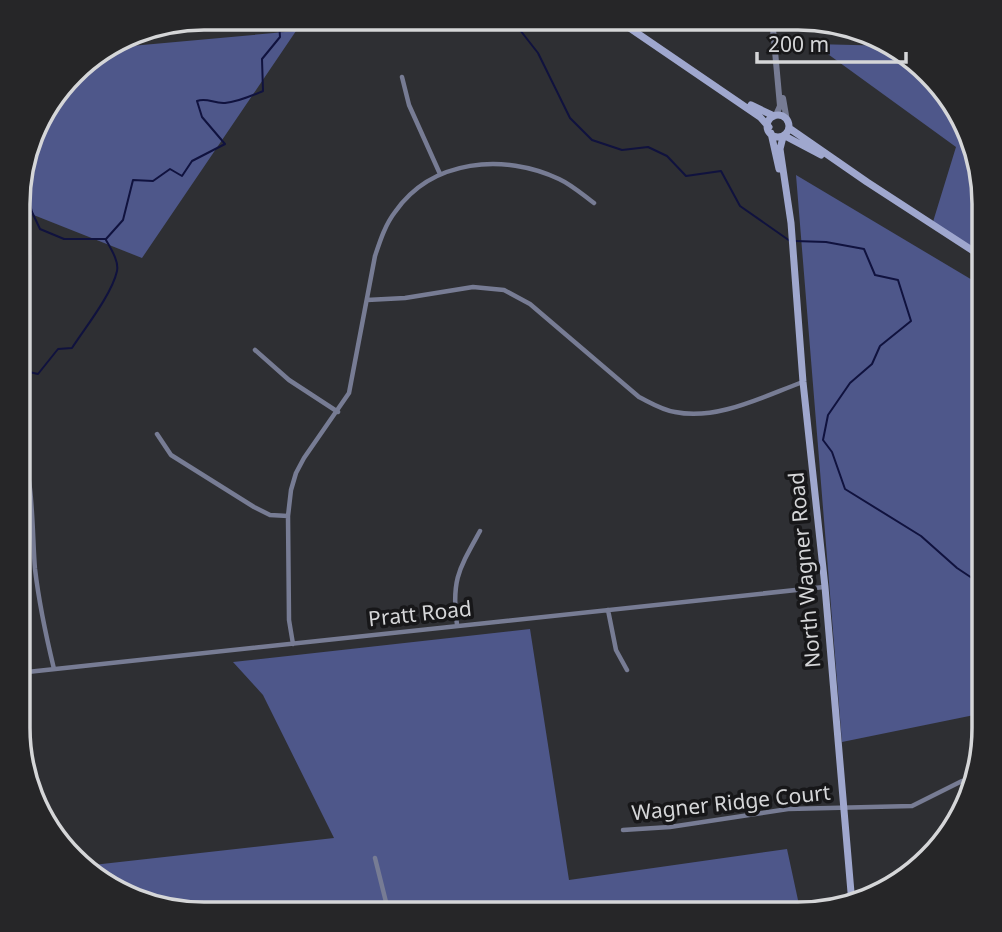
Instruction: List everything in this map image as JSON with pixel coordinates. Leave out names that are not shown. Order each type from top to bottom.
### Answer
[{"type":"main road","points":[[633,30],[755,108],[782,116],[786,130],[803,144],[972,250]]},
{"type":"main road","points":[[697,72],[760,117],[770,130]]},
{"type":"main road","points":[[770,130],[770,118],[775,115]]},
{"type":"main road","points":[[770,130],[786,130]]},
{"type":"main road","name":"North Wagner Road","points":[[770,130],[791,239]]},
{"type":"main road","name":"North Wagner Road","points":[[786,130],[780,149],[791,223],[803,382],[825,587],[851,894]]},
{"type":"street","name":"North Wagner Road","points":[[773,30],[780,106],[775,115]]},
{"type":"street","points":[[402,77],[409,105],[440,174]]},
{"type":"street","name":"North Wagner Road","points":[[779,89],[786,130]]},
{"type":"street","points":[[293,644],[289,620],[288,516],[291,490],[296,473],[312,446],[349,393],[355,373],[375,256],[382,235],[395,212],[410,195],[440,174],[470,165],[507,164],[534,170],[560,180],[594,203]]},
{"type":"street","points":[[367,300],[405,298],[473,287],[504,290],[530,304],[639,397],[655,406],[675,412],[693,414],[729,408],[803,382]]},
{"type":"street","points":[[255,350],[289,380],[338,412]]},
{"type":"street","points":[[157,434],[171,455],[254,507],[270,515],[288,516]]},
{"type":"street","points":[[30,503],[41,612],[54,669]]},
{"type":"street","points":[[457,625],[455,583],[467,553],[480,531]]},
{"type":"street","name":"Pratt Road","points":[[30,672],[825,587]]},
{"type":"street","points":[[608,610],[616,650],[627,670]]},
{"type":"street","name":"Wagner Ridge Court","points":[[623,830],[670,827],[788,809],[912,806],[962,781]]},
{"type":"street","points":[[375,858],[386,902]]},
{"type":"shaded area","points":[[296,31],[142,258],[30,214],[33,170],[43,137],[59,107],[89,73],[131,46]]},
{"type":"shaded area","points":[[814,44],[869,45],[875,48],[913,73],[943,107],[959,137],[969,170],[972,193],[972,250],[932,225],[956,147]]},
{"type":"shaded area","points":[[796,175],[972,280],[972,715],[842,742]]},
{"type":"shaded area","points":[[530,629],[569,880],[787,849],[798,902],[204,902],[170,899],[127,884],[96,865],[334,838],[263,695],[233,662]]},
{"type":"waterway","points":[[106,239],[123,220],[133,180],[153,181],[170,169],[182,176],[192,161],[225,144],[202,117],[197,101],[230,102],[263,91],[262,59],[280,37],[280,30]]},
{"type":"waterway","points":[[520,30],[538,53],[570,118],[592,140],[622,150],[648,147],[667,156],[686,176],[721,171],[740,206],[790,241]]},
{"type":"waterway","points":[[30,205],[40,229],[64,239],[105,239]]},
{"type":"waterway","points":[[30,372],[38,374],[58,349],[72,348],[98,311],[117,271],[116,259],[106,240]]},
{"type":"waterway","points":[[795,241],[826,242],[864,249],[875,275],[898,280],[911,321],[880,346],[872,364],[850,383],[828,415],[823,440],[832,452],[845,489],[921,536],[972,578]]}]
